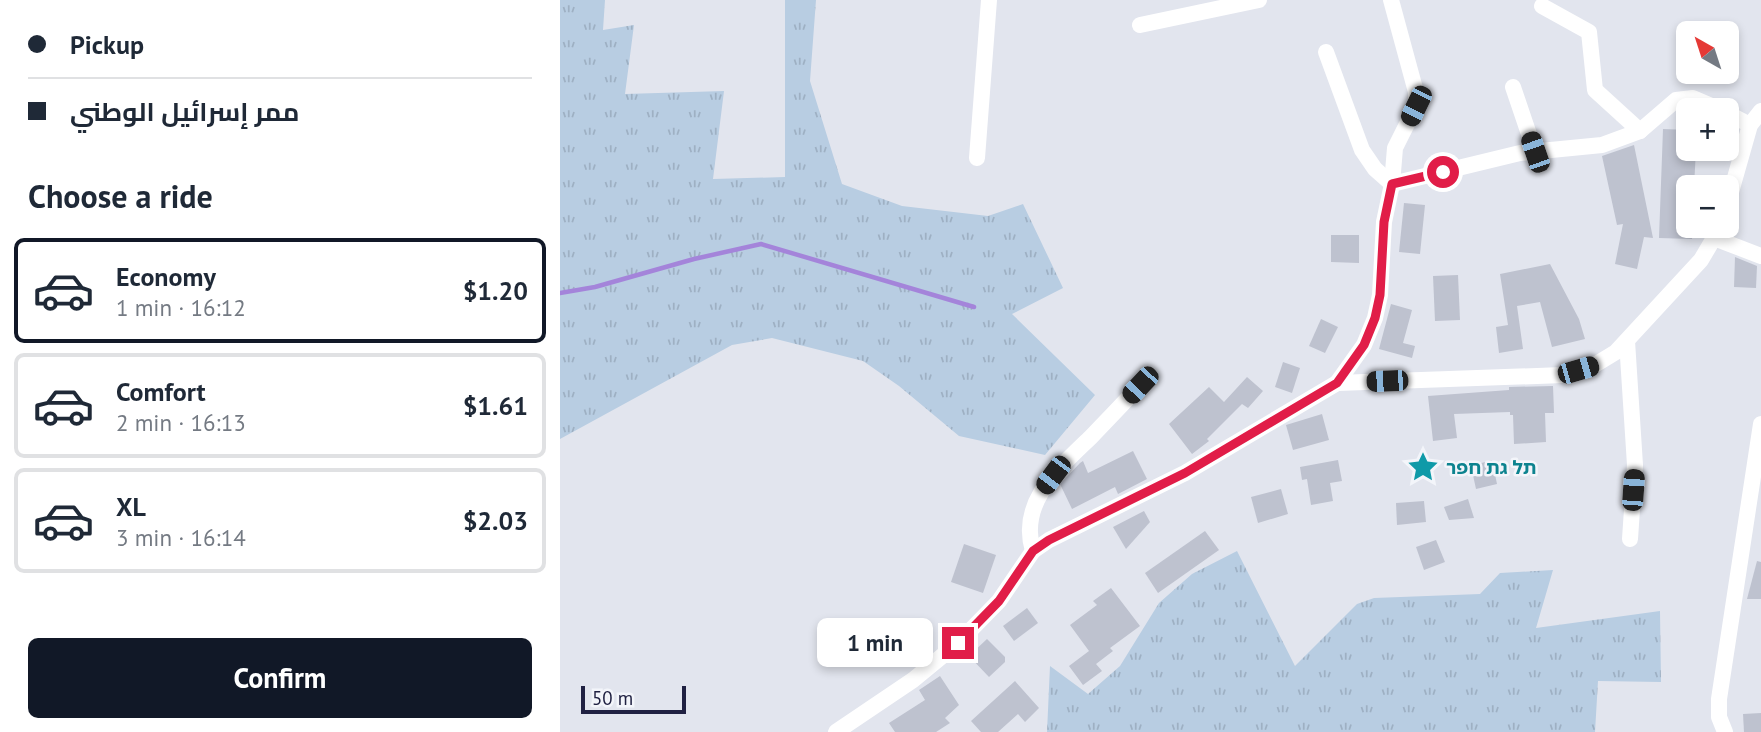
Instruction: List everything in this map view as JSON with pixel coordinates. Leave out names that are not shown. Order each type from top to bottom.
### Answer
[{"type":"street","points":[[977,158],[989,0]]},
{"type":"street","points":[[1140,25],[1259,0]]},
{"type":"street","points":[[836,732],[913,680],[958,643],[999,601],[1033,551],[1049,540],[1185,473],[1337,383],[1364,345],[1375,318],[1380,295],[1384,222],[1392,184],[1395,148],[1416,106],[1416,92],[1391,0]]},
{"type":"street","points":[[1542,6],[1588,33],[1595,90],[1640,131]]},
{"type":"street","points":[[1326,52],[1362,150],[1374,169],[1392,184]]},
{"type":"street","points":[[1514,87],[1535,152]]},
{"type":"street","points":[[1392,184],[1520,153],[1602,145],[1640,131],[1676,100]]},
{"type":"street","points":[[1736,175],[1750,125],[1761,111]]},
{"type":"street","points":[[1739,119],[1750,125]]},
{"type":"street","points":[[1337,383],[1563,375],[1593,366],[1616,352],[1627,341],[1701,260],[1714,238]]},
{"type":"street","points":[[1729,238],[1761,256]]},
{"type":"street","points":[[1627,341],[1635,465],[1630,539]]},
{"type":"street","points":[[1033,551],[1028,532],[1030,516],[1039,493],[1140,385]]},
{"type":"street","points":[[1725,732],[1720,717],[1719,699],[1761,424]]},
{"type":"green space","points":[[560,0],[605,0],[603,30],[634,25],[625,94],[724,91],[713,179],[785,177],[785,0],[816,0],[810,81],[842,184],[902,206],[988,216],[1023,204],[1063,288],[1012,314],[1095,395],[1045,455],[959,436],[899,386],[863,361],[772,338],[732,345],[560,439]]},
{"type":"green space","points":[[1237,551],[1295,666],[1357,604],[1374,598],[1480,594],[1500,573],[1553,570],[1536,628],[1660,611],[1661,682],[1598,681],[1595,732],[1047,732],[1050,666],[1088,694],[1120,666],[1159,603],[1192,574]]},
{"type":"building","points":[[1663,129],[1676,130],[1676,161],[1695,161],[1695,175],[1676,175],[1676,238],[1692,239],[1659,238]]},
{"type":"building","points":[[1634,145],[1653,238],[1644,237],[1637,269],[1615,264],[1623,224],[1617,225],[1602,156]]},
{"type":"building","points":[[1404,203],[1425,205],[1420,254],[1399,252]]},
{"type":"building","points":[[1331,235],[1359,235],[1359,263],[1331,262]]},
{"type":"building","points":[[1735,257],[1757,266],[1756,288],[1734,287]]},
{"type":"building","points":[[1550,264],[1579,319],[1585,339],[1552,347],[1540,302],[1517,306],[1523,349],[1499,353],[1496,327],[1508,325],[1500,274]]},
{"type":"building","points":[[1458,275],[1460,320],[1435,321],[1433,276]]},
{"type":"building","points":[[1391,304],[1412,310],[1403,343],[1415,346],[1412,358],[1379,349]]},
{"type":"building","points":[[1321,319],[1338,327],[1325,353],[1309,346]]},
{"type":"building","points":[[1283,362],[1300,368],[1292,393],[1275,387]]},
{"type":"building","points":[[1247,377],[1263,391],[1248,408],[1242,404],[1207,439],[1209,441],[1192,454],[1169,424],[1209,387],[1224,402]]},
{"type":"building","points":[[1553,386],[1554,413],[1545,413],[1546,442],[1514,444],[1513,415],[1510,415],[1510,412],[1454,414],[1457,438],[1433,441],[1428,396],[1509,390],[1509,387]]},
{"type":"building","points":[[1322,414],[1329,440],[1293,450],[1286,425]]},
{"type":"building","points":[[1133,451],[1147,479],[1118,494],[1115,487],[1072,509],[1060,484],[1080,463],[1083,461],[1088,473]]},
{"type":"building","points":[[1338,460],[1342,481],[1330,483],[1333,501],[1311,505],[1307,479],[1302,480],[1300,467]]},
{"type":"building","points":[[1492,460],[1497,484],[1476,489],[1471,466]]},
{"type":"building","points":[[1281,489],[1288,514],[1258,523],[1251,497]]},
{"type":"building","points":[[1468,499],[1474,518],[1449,520],[1444,507]]},
{"type":"building","points":[[1424,501],[1426,522],[1397,525],[1396,503]]},
{"type":"building","points":[[1144,511],[1150,522],[1126,549],[1113,527]]},
{"type":"building","points":[[1205,531],[1219,550],[1158,593],[1145,573]]},
{"type":"building","points":[[1436,540],[1445,562],[1424,570],[1416,547]]},
{"type":"building","points":[[964,544],[996,555],[983,593],[951,582]]},
{"type":"building","points":[[1757,561],[1761,562],[1761,599],[1747,599]]},
{"type":"building","points":[[1111,588],[1140,626],[1110,648],[1113,651],[1096,664],[1102,671],[1083,685],[1069,666],[1089,651],[1070,625],[1097,605],[1093,601]]},
{"type":"building","points":[[1027,608],[1038,623],[1014,641],[1003,626]]},
{"type":"building","points":[[987,639],[1005,657],[1005,662],[989,677],[969,656]]},
{"type":"building","points":[[940,676],[959,705],[945,718],[950,723],[936,732],[895,732],[889,723],[925,700],[919,690]]},
{"type":"building","points":[[1015,681],[1039,708],[1025,722],[1018,714],[998,732],[981,732],[971,721]]},
{"type":"building","points":[[1761,713],[1761,732],[1744,732],[1743,714]]},
{"type":"waterway","points":[[560,293],[595,287],[694,259],[761,244],[974,307]]},
{"type":"place","name":"תל גת חפר","points":[[1423,467]]},
{"type":"route","points":[[958,643],[999,601],[1033,551],[1049,540],[1185,473],[1337,383],[1364,345],[1375,318],[1380,295],[1384,222],[1392,184],[1443,172]]}]
